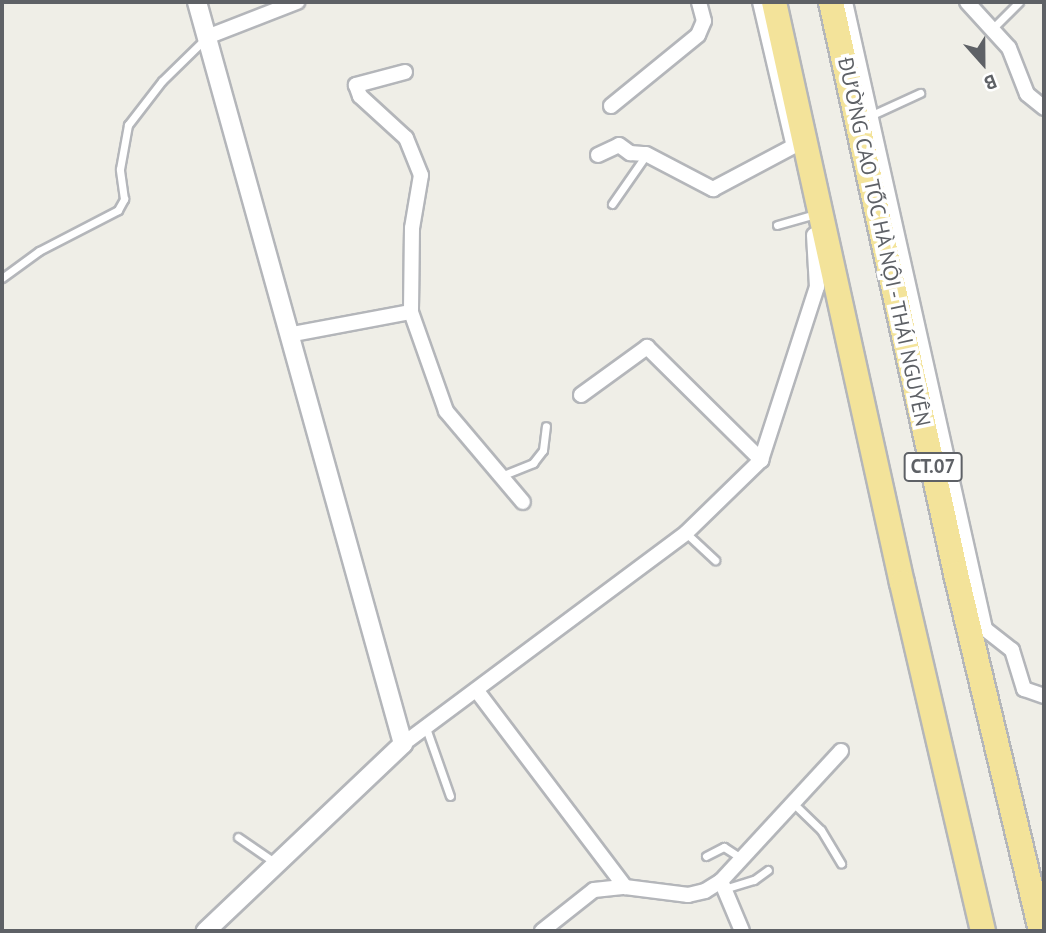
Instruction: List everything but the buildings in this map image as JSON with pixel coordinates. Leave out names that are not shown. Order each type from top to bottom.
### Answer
[{"type":"highway","name":"CT.07","points":[[774,2],[902,583],[984,931]]},
{"type":"highway","name":"ĐƯỜNG CAO TỐC HÀ NỘI - THÁI NGUYÊN","points":[[831,2],[959,587],[1041,931]]},
{"type":"street","points":[[197,2],[293,334],[403,744]]},
{"type":"street","points":[[207,37],[297,2]]},
{"type":"street","points":[[611,106],[698,35],[704,20],[699,2]]},
{"type":"street","points":[[211,930],[403,744],[686,533],[761,460],[817,287],[811,215],[760,2]]},
{"type":"street","points":[[845,2],[985,629],[1012,650],[1024,689],[1044,696]]},
{"type":"street","points":[[967,2],[1017,60],[1027,94],[1044,108]]},
{"type":"street","points":[[405,72],[356,85],[360,96],[406,138],[421,175],[412,228],[411,312],[446,411],[523,502]]},
{"type":"street","points":[[598,155],[615,145],[646,154],[713,189],[794,146]]},
{"type":"street","points":[[293,334],[411,312]]},
{"type":"street","points":[[581,395],[646,346],[761,460]]},
{"type":"street","points":[[477,691],[625,887]]},
{"type":"street","points":[[542,931],[594,890],[625,887],[688,895],[723,885],[742,859],[841,751]]},
{"type":"street","points":[[723,885],[742,931]]},
{"type":"lane","points":[[992,29],[1019,2]]},
{"type":"lane","points":[[2,278],[39,251],[118,210],[124,199],[120,169],[128,125],[156,88],[207,37]]},
{"type":"lane","points":[[872,115],[920,93]]},
{"type":"lane","points":[[612,204],[646,154]]},
{"type":"lane","points":[[777,225],[811,215]]},
{"type":"lane","points":[[501,476],[533,463],[543,450],[546,426]]},
{"type":"lane","points":[[686,533],[715,560]]},
{"type":"lane","points":[[425,726],[450,796]]},
{"type":"lane","points":[[794,804],[821,831],[841,863]]},
{"type":"lane","points":[[238,837],[278,864]]},
{"type":"lane","points":[[706,856],[715,848],[727,847],[742,859]]},
{"type":"lane","points":[[723,885],[754,880],[768,870]]}]
